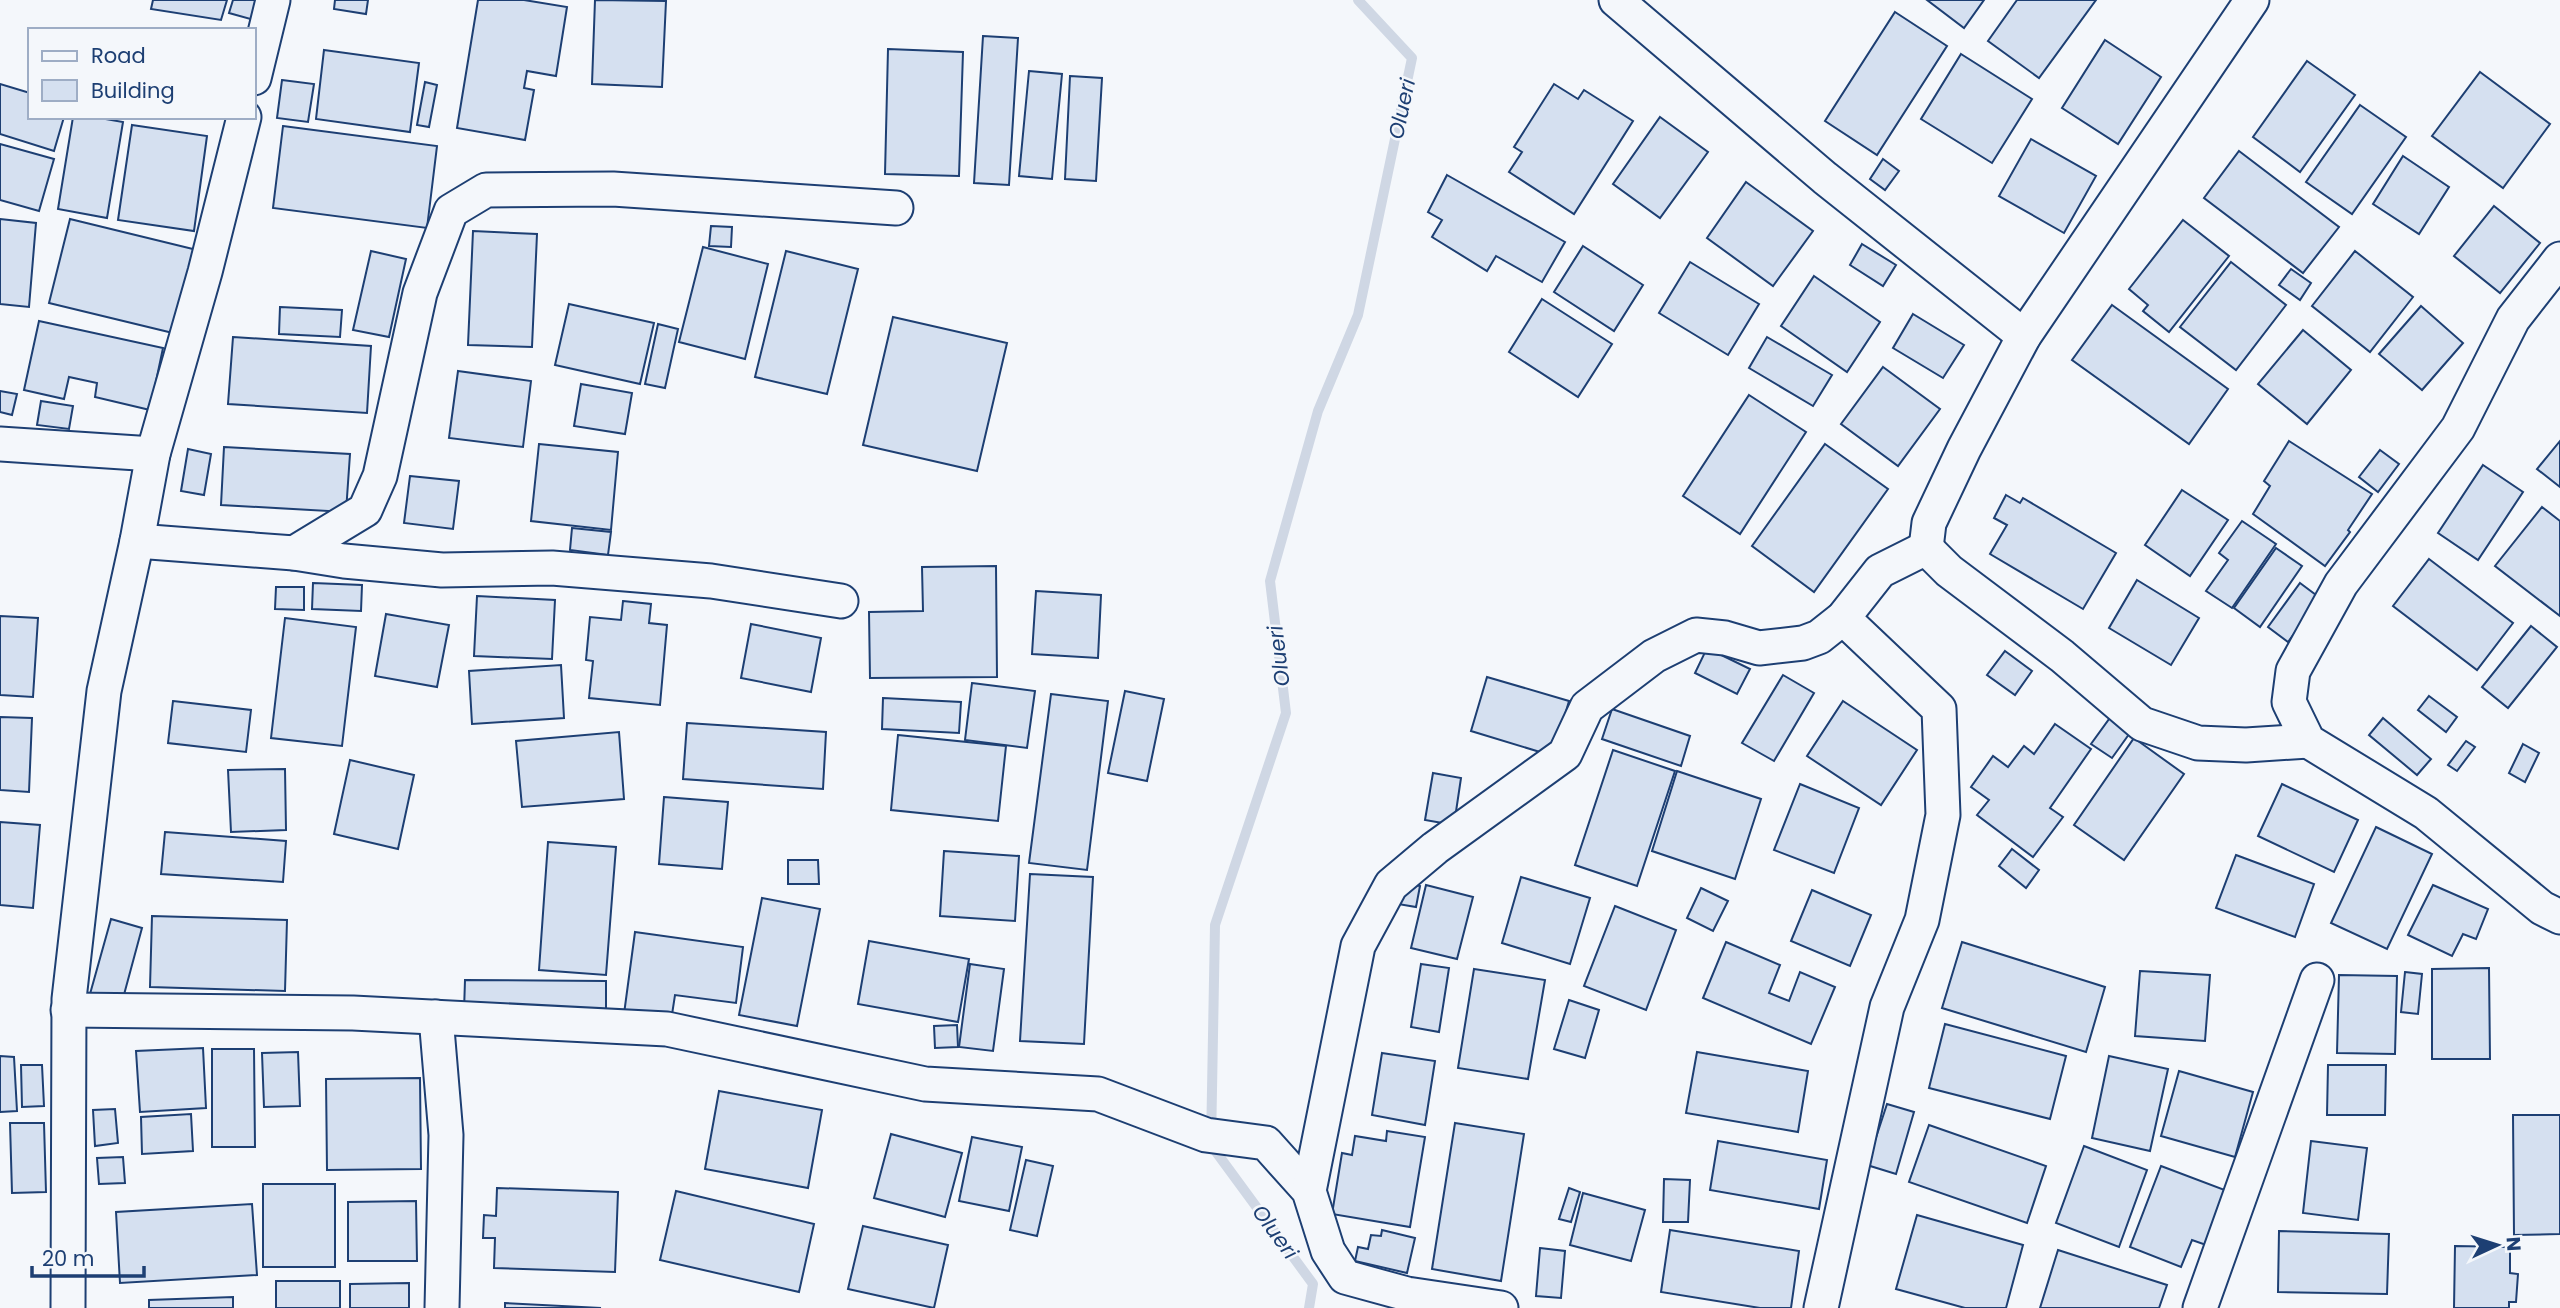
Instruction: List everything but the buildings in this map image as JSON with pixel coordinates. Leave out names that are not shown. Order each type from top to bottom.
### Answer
[{"type":"street","points":[[256,70],[273,0]]},
{"type":"street","points":[[1616,0],[1825,178],[2024,336]]},
{"type":"street","points":[[1926,548],[1929,523],[1964,449],[2024,336],[2244,3]]},
{"type":"street","points":[[68,1308],[68,1010],[104,691],[153,454],[205,272],[243,119]]},
{"type":"street","points":[[294,553],[365,510],[380,476],[421,293],[446,223],[451,211],[486,190],[613,189],[896,208]]},
{"type":"street","points":[[2560,259],[2513,319],[2458,428],[2341,584],[2293,671],[2289,702],[2308,741],[2426,813],[2542,908],[2560,917]]},
{"type":"street","points":[[0,444],[153,454]]},
{"type":"street","points":[[137,541],[294,553],[344,561],[442,570],[552,568],[711,581],[841,601]]},
{"type":"street","points":[[1926,548],[1949,571],[2062,656],[2142,724],[2198,743],[2246,745],[2308,741]]},
{"type":"street","points":[[1310,1191],[1358,946],[1391,885],[1435,848],[1565,754],[1587,707],[1654,656],[1696,635],[1725,638],[1759,648],[1803,643],[1819,637],[1843,618],[1880,571],[1926,548]]},
{"type":"street","points":[[1821,1308],[1886,1007],[1922,920],[1943,815],[1939,709],[1843,618]]},
{"type":"street","points":[[2200,1308],[2317,980]]},
{"type":"street","points":[[68,1010],[353,1013],[667,1029],[925,1084],[1098,1094],[1206,1135],[1266,1143],[1310,1191],[1328,1251],[1345,1277],[1369,1296],[1407,1294],[1501,1308]]},
{"type":"street","points":[[436,1017],[446,1135],[442,1308]]},
{"type":"waterway","name":"Olueri","points":[[1309,1308],[1313,1284],[1211,1145],[1215,925],[1286,713],[1270,581],[1318,411],[1358,315],[1412,58],[1358,0]]}]
